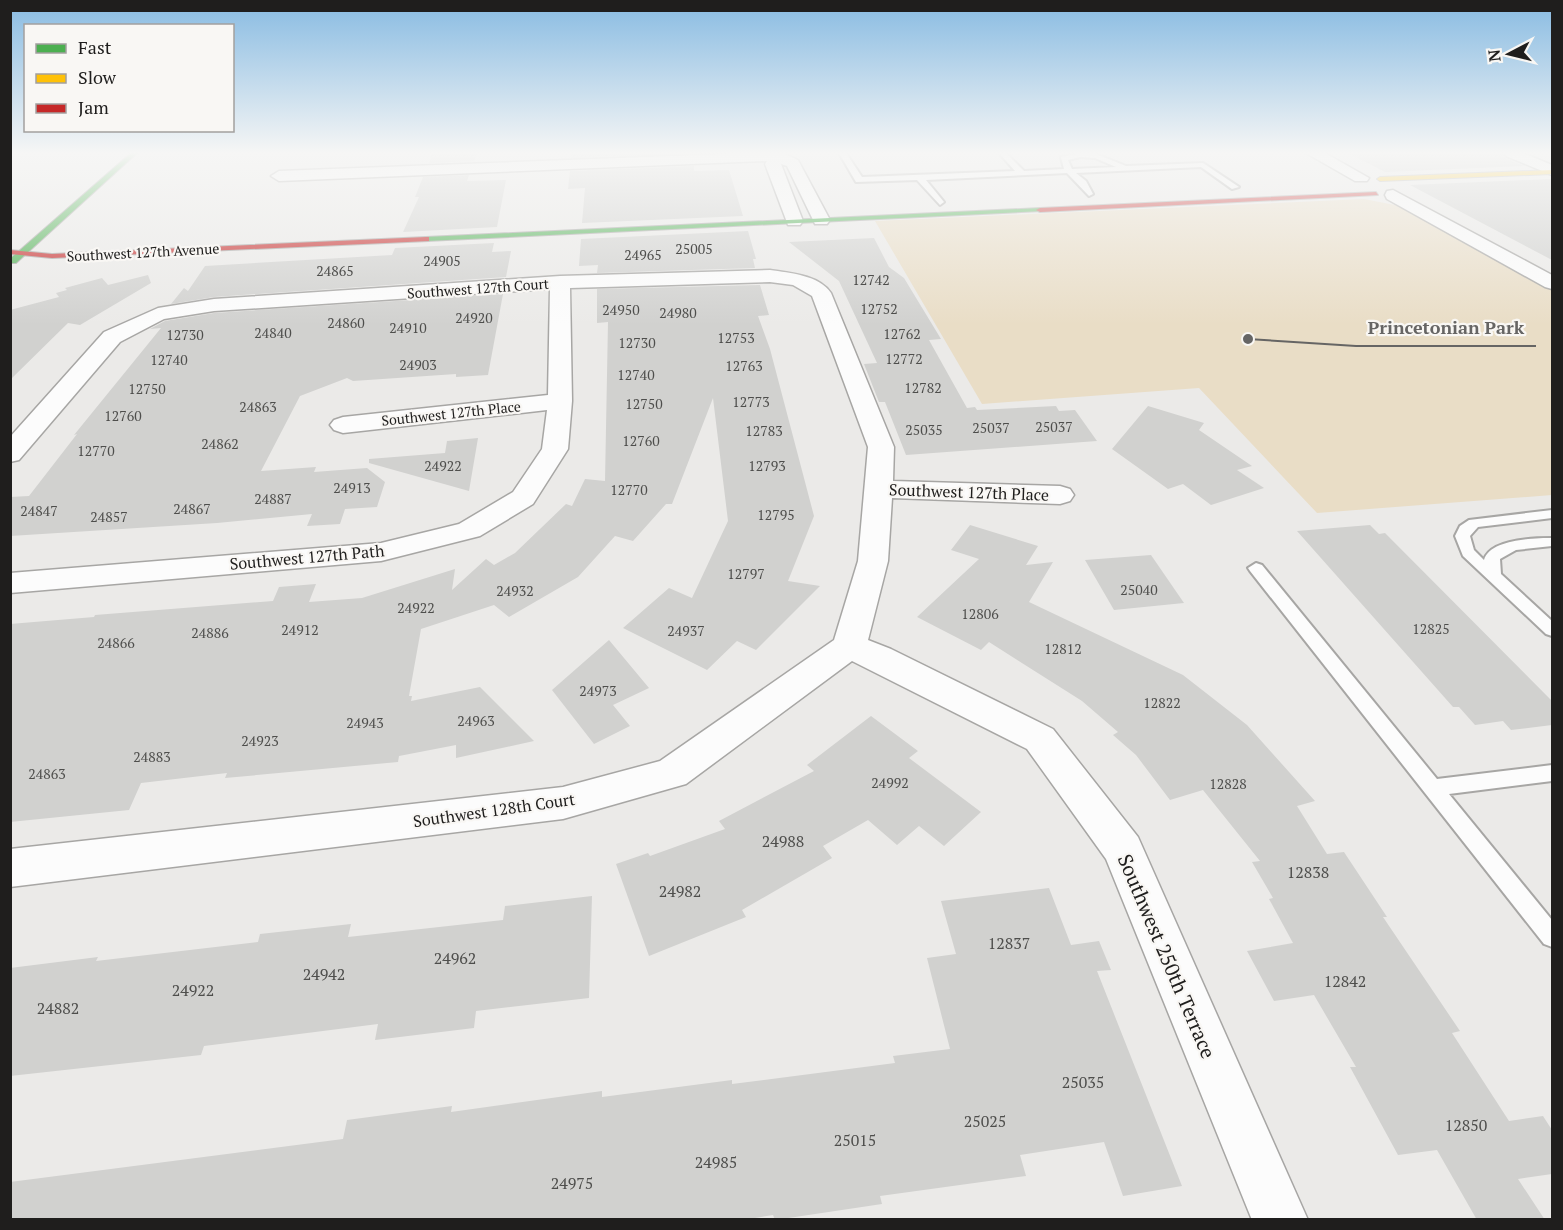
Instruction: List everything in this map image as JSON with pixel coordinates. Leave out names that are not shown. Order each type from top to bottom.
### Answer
[{"type":"street","points":[[10,263],[17,252],[66,210]]},
{"type":"street","points":[[790,210],[792,215]]},
{"type":"street","name":"Southwest 127th Avenue","points":[[818,214],[855,210]]},
{"type":"street","name":"Southwest 127th Avenue","points":[[17,252],[52,256],[792,215],[965,210]]},
{"type":"street","points":[[1430,210],[1551,282]]},
{"type":"street","name":"Southwest 127th Avenue","points":[[526,220],[792,215]]},
{"type":"street","name":"Southwest 127th Avenue","points":[[17,252],[62,242]]},
{"type":"street","name":"Southwest 127th Court","points":[[10,453],[112,338],[158,314],[214,305],[560,282],[770,276],[798,280],[821,293],[880,447],[878,489]]},
{"type":"street","name":"Southwest 127th Path","points":[[10,583],[381,552],[469,530],[523,498],[555,449],[560,401],[560,282]]},
{"type":"street","name":"Southwest 127th Place","points":[[343,425],[560,401]]},
{"type":"street","points":[[849,646],[873,561],[878,489]]},
{"type":"street","name":"Southwest 127th Place","points":[[878,489],[1060,495]]},
{"type":"street","name":"Southwest 128th Court","points":[[10,868],[564,803],[672,773],[849,646]]},
{"type":"street","name":"Southwest 250th Terrace","points":[[849,646],[879,658],[1040,739],[1123,850],[1280,1220]]},
{"type":"lane","points":[[1552,514],[1474,523],[1466,527],[1461,534],[1462,543],[1468,553],[1552,630]]},
{"type":"lane","points":[[1493,575],[1492,557],[1500,550],[1514,546],[1552,542]]},
{"type":"lane","points":[[1256,568],[1552,937]]},
{"type":"lane","points":[[1432,788],[1552,773]]},
{"type":"shaded area","points":[[1111,210],[1408,210],[1552,290],[1552,495],[1317,513],[1199,388],[982,404],[875,221]]},
{"type":"building","points":[[413,210],[500,210],[497,227],[403,232]]},
{"type":"building","points":[[583,210],[741,210],[743,216],[582,223]]},
{"type":"building","points":[[1458,210],[1552,210],[1552,260]]},
{"type":"building","points":[[748,231],[756,259],[753,259],[755,268],[597,273],[598,265],[579,266],[581,239]]},
{"type":"building","points":[[874,238],[889,267],[904,278],[941,339],[929,340],[967,408],[975,407],[977,410],[1056,406],[1059,411],[1075,410],[1097,441],[906,455],[885,402],[879,402],[864,364],[877,363],[839,281],[789,242]]},
{"type":"building","points":[[494,243],[492,252],[511,251],[506,277],[214,297],[171,304],[184,288],[188,291],[205,266],[392,255],[395,248]]},
{"type":"building","points":[[148,275],[151,283],[80,325],[68,323],[10,380],[10,310],[59,297],[56,293],[67,290],[65,288],[102,278],[108,285]]},
{"type":"building","points":[[760,285],[769,315],[758,316],[770,349],[814,516],[788,581],[820,586],[756,650],[737,641],[707,670],[623,628],[669,588],[692,598],[728,521],[713,398],[672,504],[666,504],[633,541],[615,536],[578,577],[509,617],[494,605],[421,629],[409,696],[412,696],[411,701],[480,687],[534,741],[456,758],[456,745],[399,756],[398,762],[225,778],[227,773],[141,783],[129,810],[10,822],[10,624],[273,601],[279,587],[316,584],[309,602],[362,598],[455,569],[452,590],[486,559],[494,565],[515,553],[566,504],[572,506],[585,479],[605,481],[608,322],[597,323],[597,289]]},
{"type":"building","points":[[503,294],[488,375],[456,377],[456,374],[353,381],[347,378],[300,396],[261,471],[316,467],[314,472],[367,468],[385,482],[377,507],[345,509],[340,524],[307,526],[312,514],[217,523],[10,536],[10,497],[29,496],[77,434],[74,435],[161,328],[150,329],[165,321],[214,313]]},
{"type":"building","points":[[1148,406],[1204,423],[1199,430],[1252,466],[1237,470],[1264,488],[1211,505],[1183,484],[1168,489],[1112,449]]},
{"type":"building","points":[[478,438],[469,491],[369,463],[369,459],[445,453],[447,441]]},
{"type":"building","points":[[970,525],[1038,546],[1026,565],[1053,562],[1029,602],[1183,675],[1247,725],[1315,801],[1297,806],[1327,854],[1344,852],[1387,917],[1383,917],[1460,1031],[1452,1033],[1509,1121],[1543,1116],[1552,1130],[1552,1174],[1518,1179],[1545,1220],[1477,1220],[1437,1150],[1398,1155],[1350,1067],[1356,1067],[1314,995],[1274,1001],[1247,951],[1293,943],[1269,899],[1273,898],[1252,862],[1260,861],[1203,790],[1170,800],[1136,755],[1113,735],[1118,732],[1082,701],[989,642],[981,650],[917,617],[979,559],[951,550]]},
{"type":"building","points":[[1370,525],[1379,534],[1385,533],[1552,701],[1552,725],[1511,730],[1503,721],[1475,725],[1459,707],[1453,707],[1297,531]]},
{"type":"building","points":[[1151,555],[1184,603],[1114,610],[1085,560]]},
{"type":"building","points":[[609,640],[649,688],[613,705],[630,726],[594,744],[552,690]]},
{"type":"building","points":[[871,716],[918,751],[909,758],[981,812],[944,846],[919,826],[897,845],[868,820],[823,846],[832,858],[742,910],[746,917],[649,956],[616,864],[648,853],[650,856],[725,829],[719,821],[814,771],[807,765]]},
{"type":"building","points":[[1049,888],[1071,945],[1099,941],[1111,970],[1097,971],[1182,1186],[1123,1196],[1104,1142],[1020,1155],[1026,1176],[880,1196],[882,1204],[775,1220],[773,1215],[743,1220],[10,1220],[10,1182],[343,1139],[347,1120],[452,1106],[451,1112],[602,1091],[602,1097],[732,1080],[732,1084],[895,1063],[893,1056],[950,1049],[927,958],[956,954],[941,901]]},
{"type":"building","points":[[592,896],[589,998],[476,1011],[474,1028],[375,1040],[378,1024],[204,1046],[201,1055],[10,1076],[10,968],[98,957],[96,961],[258,942],[260,934],[351,924],[348,937],[503,920],[505,906]]},
{"type":"traffic: fast","points":[[13,261],[70,210]]},
{"type":"traffic: fast","points":[[426,239],[1032,210]]},
{"type":"traffic: jam","points":[[10,252],[52,256],[426,239]]},
{"type":"place","name":"Princetonian Park","points":[[1248,339]]}]
